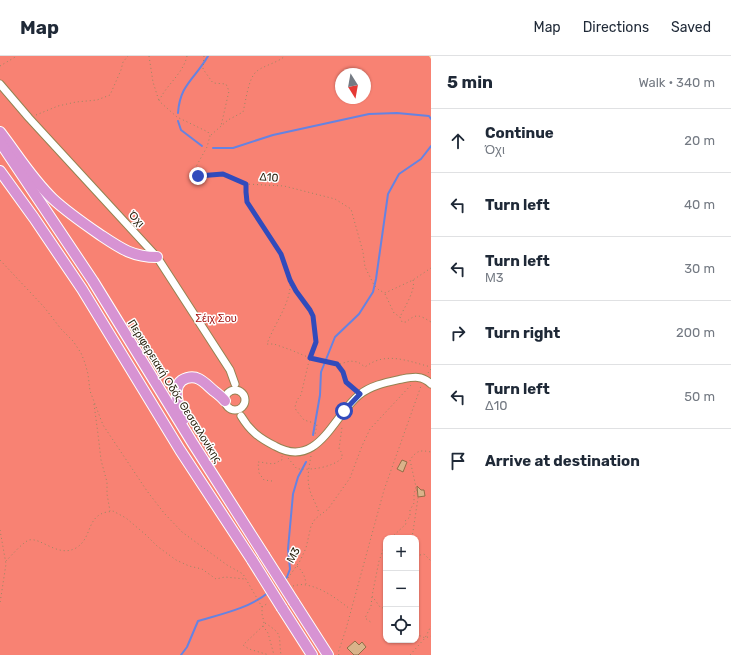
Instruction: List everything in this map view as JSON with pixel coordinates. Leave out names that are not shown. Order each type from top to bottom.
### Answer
[{"type":"highway","points":[[0,132],[36,180],[52,198],[69,213],[129,253],[146,257],[157,257]]},
{"type":"highway","name":"Περιφερειακή Οδός Θεσσαλονίκης","points":[[0,142],[93,281],[192,442],[328,655]]},
{"type":"highway","points":[[0,171],[82,289],[180,450],[312,655]]},
{"type":"highway","points":[[192,442],[178,404],[177,393],[180,382],[187,378],[197,378],[208,385],[223,398],[225,402]]},
{"type":"main road","name":"Όχι","points":[[0,84],[29,118],[157,257],[230,370],[233,388]]},
{"type":"main road","points":[[241,416],[242,407],[245,401],[241,392],[233,388],[226,395],[225,402],[227,407],[241,416],[248,427],[256,435],[284,451],[301,451],[312,448],[320,442],[344,411],[360,394],[374,387],[393,381],[415,377],[424,378],[431,384]]},
{"type":"main road","points":[[233,410],[237,410],[242,407]]},
{"type":"path","points":[[0,66],[17,56]]},
{"type":"path","points":[[29,118],[58,106],[76,102],[97,100],[110,95],[122,70],[123,62],[128,56]]},
{"type":"path","points":[[149,56],[153,82],[159,101],[177,118],[208,132],[210,136],[228,120],[243,112],[249,86],[257,71],[279,61],[285,56]]},
{"type":"path","points":[[159,101],[162,94],[181,70],[187,56]]},
{"type":"path","points":[[204,56],[203,69],[213,83],[226,84],[229,92],[221,127]]},
{"type":"path","name":"Δ10","points":[[210,136],[207,147],[193,172],[198,176],[223,174],[246,184],[284,186],[335,199],[351,209],[363,252],[364,267],[374,285],[385,293]]},
{"type":"path","points":[[246,184],[247,202],[281,254],[290,280],[313,316],[316,342],[310,358],[301,395],[297,400],[295,407],[304,420],[317,424],[315,435]]},
{"type":"path","points":[[0,260],[44,307],[81,352],[85,363],[90,391],[103,425],[147,491],[164,513],[182,532],[227,565],[243,574],[262,607],[264,622],[263,626],[243,645],[249,649],[269,655]]},
{"type":"path","points":[[431,268],[413,280],[385,293],[394,314],[400,318],[402,322],[406,322],[414,316],[420,316],[431,322]]},
{"type":"path","points":[[290,280],[286,303],[267,344],[274,344],[310,358],[337,364],[350,361],[358,362],[365,367],[380,358],[391,358],[407,360],[431,367]]},
{"type":"path","points":[[400,318],[413,289],[413,280]]},
{"type":"path","points":[[337,364],[343,372],[346,382],[360,394]]},
{"type":"path","points":[[339,655],[338,653],[384,490],[424,378]]},
{"type":"path","name":"Μ3","points":[[287,580],[306,548],[311,526],[319,515],[328,509],[346,483],[370,430],[412,384]]},
{"type":"path","points":[[94,402],[101,460],[107,482],[107,494],[111,512]]},
{"type":"path","points":[[412,535],[418,498],[410,460],[416,452],[421,450],[431,452]]},
{"type":"path","points":[[311,452],[308,469],[309,488],[316,502],[319,515]]},
{"type":"path","points":[[394,535],[406,524],[404,521],[410,517],[410,510],[414,503],[416,488]]},
{"type":"path","points":[[6,561],[27,540],[34,540],[47,546],[65,551],[76,548],[87,537],[92,520],[101,513],[113,511],[126,518],[146,534],[157,546],[176,560],[189,566],[202,569],[216,579],[225,577],[246,579]]},
{"type":"path","points":[[0,530],[6,561],[0,603]]},
{"type":"path","points":[[372,623],[365,618],[371,606],[379,561],[383,550]]},
{"type":"path","points":[[419,555],[424,554],[431,561]]},
{"type":"path","points":[[296,566],[305,576],[306,585]]},
{"type":"path","points":[[291,586],[306,585],[328,592],[351,610]]},
{"type":"path","points":[[372,596],[380,607],[383,608]]},
{"type":"path","points":[[262,607],[267,603]]},
{"type":"path","points":[[264,622],[279,634],[281,642],[281,655]]},
{"type":"path","points":[[263,626],[268,633],[274,655]]},
{"type":"path","points":[[410,655],[425,638],[431,626]]},
{"type":"path","points":[[419,635],[425,638],[431,636]]},
{"type":"green space","name":"Σέιχ Σου","points":[[0,56],[429,56],[431,59],[431,655],[0,655]]},
{"type":"building","points":[[402,460],[407,462],[403,472],[397,469]]},
{"type":"building","points":[[417,486],[421,490],[424,490],[425,496],[418,497]]},
{"type":"building","points":[[355,641],[359,645],[362,642],[366,647],[358,655],[354,655],[347,648]]},
{"type":"waterway","points":[[178,113],[179,103],[185,88],[208,56]]},
{"type":"waterway","points":[[213,148],[233,148],[273,135],[369,114],[397,113],[429,116],[431,119]]},
{"type":"waterway","points":[[178,121],[181,130],[202,146]]},
{"type":"waterway","points":[[313,435],[320,395],[321,372],[335,337],[359,314],[373,292],[388,194],[399,174],[421,159],[431,146]]},
{"type":"waterway","points":[[283,581],[287,577],[290,569],[288,549],[293,494],[298,477],[306,462]]},
{"type":"waterway","points":[[181,655],[187,647],[198,621],[245,606],[269,592]]},
{"type":"route","points":[[198,176],[223,174],[246,184],[245,188],[247,202],[281,254],[290,280],[313,316],[316,342],[314,351],[310,358],[337,364],[343,372],[346,382],[360,394],[344,411]]}]
